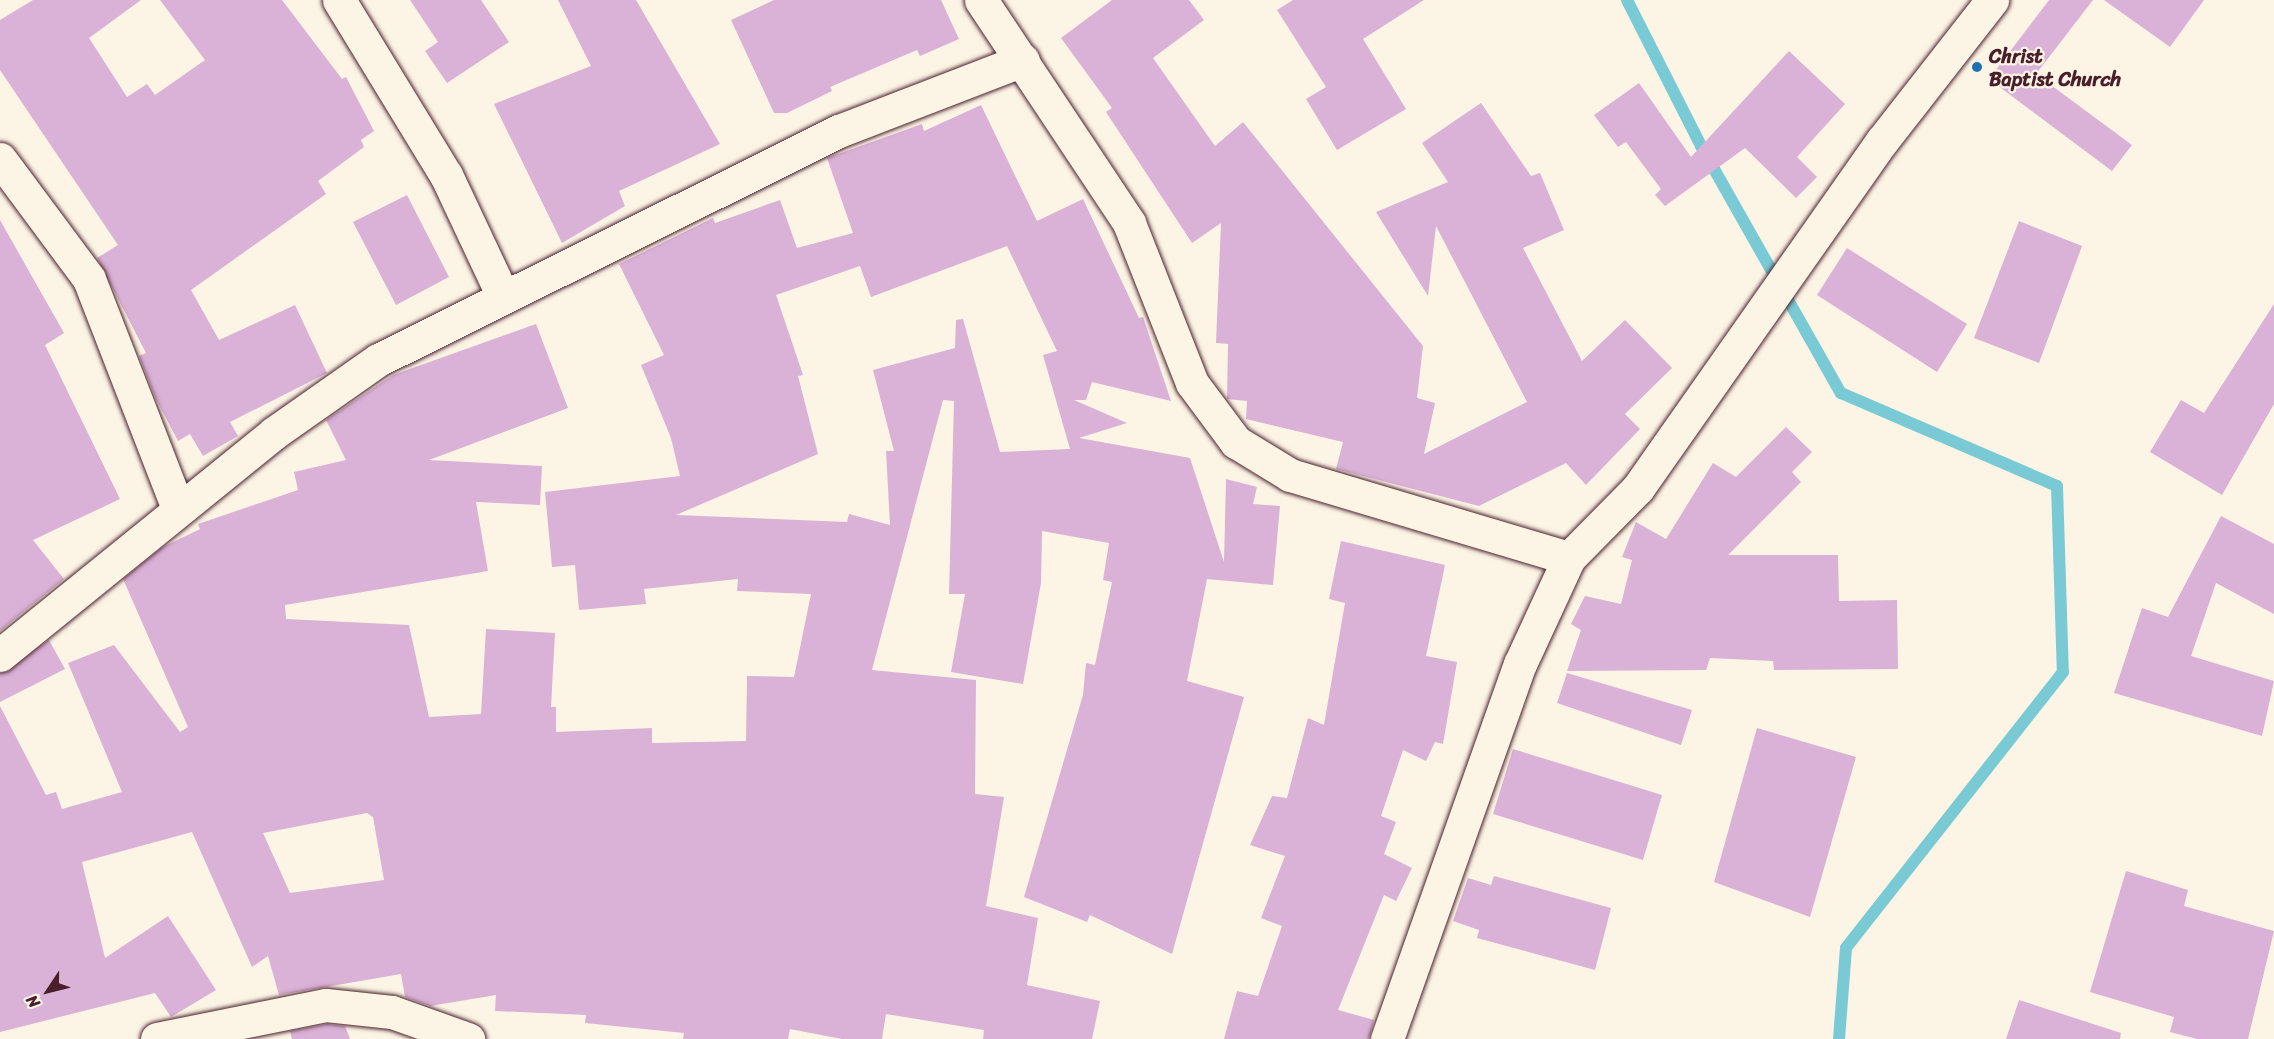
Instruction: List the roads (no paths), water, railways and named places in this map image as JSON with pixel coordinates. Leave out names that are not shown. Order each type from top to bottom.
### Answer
[{"type":"street","points":[[339,0],[446,175],[503,296]]},
{"type":"street","points":[[981,0],[1023,60],[1129,223],[1191,383],[1236,442],[1290,475],[1569,558]]},
{"type":"street","points":[[1387,1039],[1520,664],[1569,558],[1638,488],[1882,141],[1992,0]]},
{"type":"street","points":[[0,655],[178,508],[378,360],[839,131],[1023,60]]},
{"type":"street","points":[[0,159],[89,279],[178,508]]},
{"type":"street","points":[[157,1039],[326,1005],[392,1012],[468,1039]]},
{"type":"waterway","points":[[1627,0],[1701,146],[1841,393],[2057,486],[2063,672],[1846,948],[1839,1039]]},
{"type":"place","name":"Christ Baptist Church","points":[[1977,67]]}]
